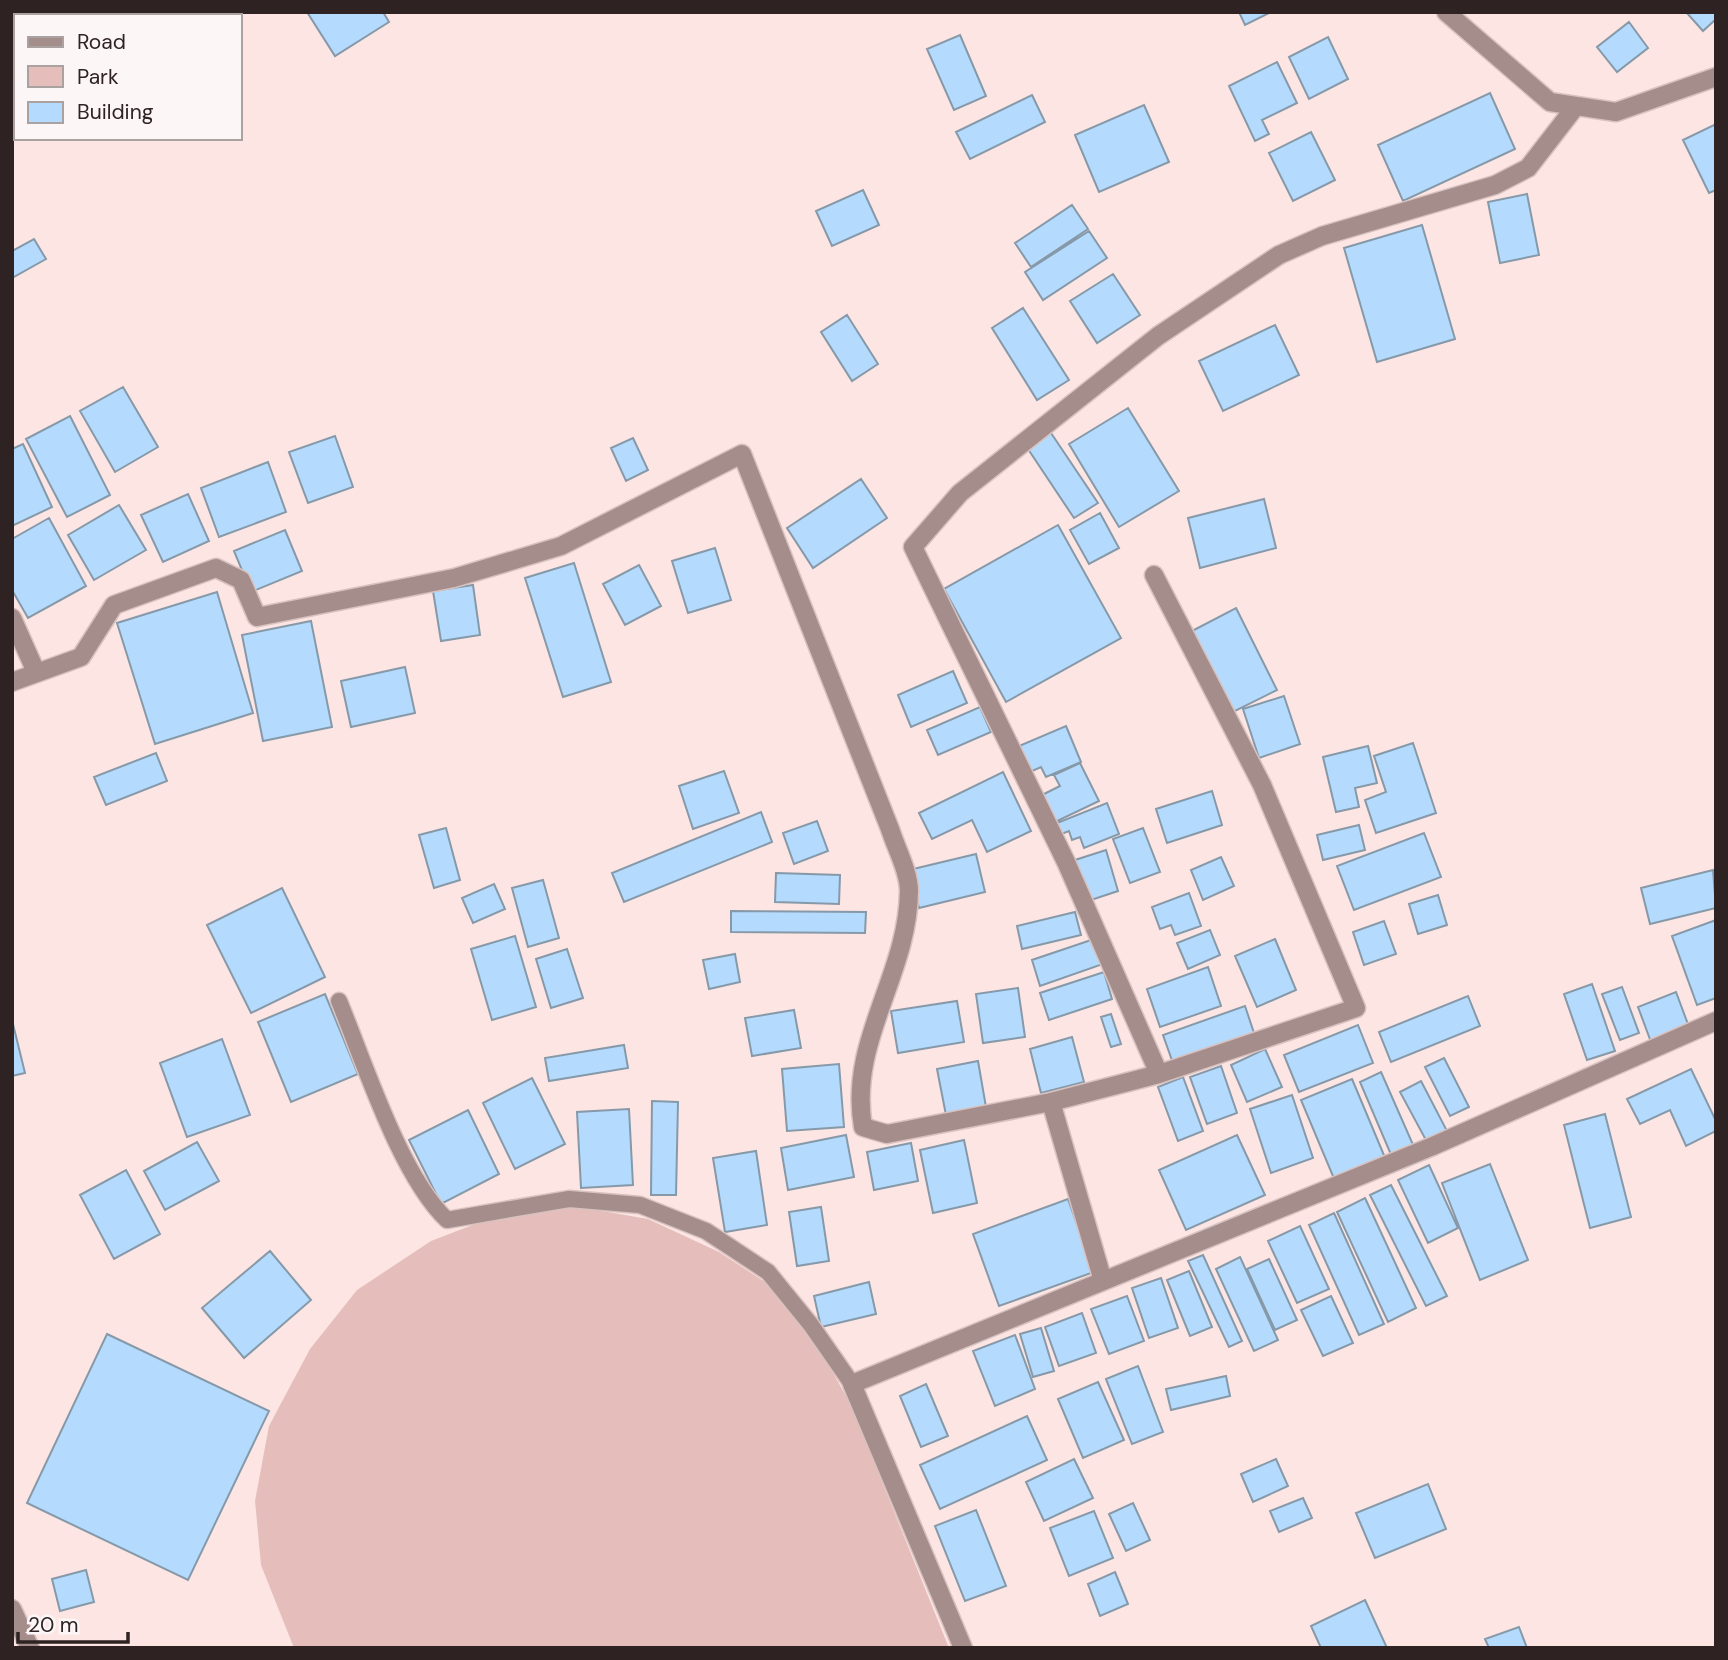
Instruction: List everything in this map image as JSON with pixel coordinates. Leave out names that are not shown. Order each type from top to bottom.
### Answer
[{"type":"street","points":[[1446,12],[1550,102],[1616,112],[1716,77]]},
{"type":"street","points":[[1159,1074],[1066,862],[913,547],[960,493],[1158,336],[1279,255],[1322,236],[1495,186],[1528,168],[1576,106]]},
{"type":"street","points":[[12,682],[81,657],[114,605],[216,568],[241,580],[257,617],[454,578],[561,547],[741,454],[890,829],[909,888],[904,943],[865,1049],[858,1100],[863,1127],[887,1134],[1051,1102],[1159,1074],[1356,1008],[1262,785],[1154,575]]},
{"type":"street","points":[[12,618],[36,672]]},
{"type":"street","points":[[963,1648],[852,1384],[1433,1146],[1716,1021]]},
{"type":"street","points":[[1051,1102],[1103,1281]]},
{"type":"street","points":[[12,1609],[30,1648]]},
{"type":"lane","points":[[340,1001],[391,1130],[431,1205],[447,1220],[569,1199],[640,1205],[662,1213],[706,1231],[768,1272],[811,1325],[852,1384]]},
{"type":"green space","points":[[568,1205],[648,1219],[719,1252],[768,1284],[815,1341],[851,1405],[949,1648],[294,1648],[261,1565],[255,1501],[269,1426],[310,1349],[357,1290],[431,1241],[501,1214]]},
{"type":"building","points":[[77,12],[78,14],[36,14]]},
{"type":"building","points":[[86,12],[164,14],[87,14]]},
{"type":"building","points":[[307,12],[383,12],[389,22],[335,56]]},
{"type":"building","points":[[1239,12],[1271,12],[1245,25]]},
{"type":"building","points":[[1686,12],[1716,12],[1716,19],[1703,31]]},
{"type":"building","points":[[1629,22],[1648,48],[1617,72],[1597,47]]},
{"type":"building","points":[[960,35],[986,96],[954,110],[927,49]]},
{"type":"building","points":[[1328,37],[1348,79],[1309,99],[1289,57]]},
{"type":"building","points":[[1277,62],[1297,103],[1262,120],[1269,134],[1255,141],[1229,86]]},
{"type":"building","points":[[1490,93],[1515,149],[1403,201],[1378,145]]},
{"type":"building","points":[[1032,95],[1045,122],[970,159],[956,132]]},
{"type":"building","points":[[12,102],[14,126],[12,127]]},
{"type":"building","points":[[1144,105],[1169,162],[1099,192],[1075,135]]},
{"type":"building","points":[[1716,124],[1716,190],[1709,193],[1683,140]]},
{"type":"building","points":[[1311,132],[1335,180],[1293,201],[1269,153]]},
{"type":"building","points":[[863,190],[879,225],[832,246],[816,211]]},
{"type":"building","points":[[1527,194],[1539,255],[1500,263],[1488,202]]},
{"type":"building","points":[[1072,205],[1088,229],[1031,267],[1015,243]]},
{"type":"building","points":[[1422,225],[1455,339],[1377,362],[1344,248]]},
{"type":"building","points":[[1089,231],[1107,258],[1043,300],[1025,272]]},
{"type":"building","points":[[34,239],[46,259],[12,278],[12,251]]},
{"type":"building","points":[[1113,274],[1140,315],[1097,343],[1070,301]]},
{"type":"building","points":[[1023,308],[1069,380],[1037,400],[992,328]]},
{"type":"building","points":[[847,315],[878,364],[852,381],[821,332]]},
{"type":"building","points":[[1275,325],[1299,375],[1223,411],[1199,361]]},
{"type":"building","points":[[123,387],[158,447],[115,472],[80,411]]},
{"type":"building","points":[[1128,408],[1179,491],[1119,527],[1069,444]]},
{"type":"building","points":[[70,416],[110,495],[67,517],[26,439]]},
{"type":"building","points":[[1049,430],[1098,503],[1074,518],[1026,446]]},
{"type":"building","points":[[335,436],[353,487],[308,503],[289,452]]},
{"type":"building","points":[[633,438],[648,470],[626,481],[611,448]]},
{"type":"building","points":[[23,444],[52,507],[12,526],[12,449]]},
{"type":"building","points":[[268,462],[286,512],[219,537],[201,488]]},
{"type":"building","points":[[861,479],[887,518],[813,568],[787,528]]},
{"type":"building","points":[[188,494],[209,541],[163,562],[141,515]]},
{"type":"building","points":[[1264,499],[1276,548],[1200,568],[1188,518]]},
{"type":"building","points":[[119,505],[146,550],[94,580],[68,535]]},
{"type":"building","points":[[1100,513],[1119,548],[1089,564],[1070,530]]},
{"type":"building","points":[[49,518],[86,586],[28,618],[12,590],[12,539]]},
{"type":"building","points":[[1058,525],[1121,638],[1006,702],[944,589]]},
{"type":"building","points":[[285,530],[302,571],[251,592],[234,551]]},
{"type":"building","points":[[715,548],[731,600],[688,613],[672,561]]},
{"type":"building","points":[[574,563],[611,682],[563,697],[525,578]]},
{"type":"building","points":[[639,565],[661,606],[625,625],[603,584]]},
{"type":"building","points":[[473,585],[480,635],[441,641],[433,591]]},
{"type":"building","points":[[217,592],[253,713],[155,744],[117,623]]},
{"type":"building","points":[[1236,608],[1277,690],[1233,712],[1192,631]]},
{"type":"building","points":[[311,621],[332,727],[263,741],[242,635]]},
{"type":"building","points":[[405,667],[415,713],[351,727],[341,681]]},
{"type":"building","points":[[953,671],[967,703],[911,727],[898,695]]},
{"type":"building","points":[[1284,696],[1300,744],[1259,758],[1243,709]]},
{"type":"building","points":[[980,707],[991,732],[938,755],[927,730]]},
{"type":"building","points":[[1066,726],[1081,762],[1046,777],[1041,767],[1030,772],[1019,746]]},
{"type":"building","points":[[1413,743],[1436,813],[1376,833],[1365,800],[1386,792],[1374,756]]},
{"type":"building","points":[[1368,746],[1377,783],[1355,788],[1359,807],[1336,812],[1323,757]]},
{"type":"building","points":[[156,753],[167,781],[106,805],[94,777]]},
{"type":"building","points":[[1080,763],[1099,801],[1051,824],[1038,797],[1060,786],[1054,775]]},
{"type":"building","points":[[724,771],[739,813],[693,829],[679,786]]},
{"type":"building","points":[[1003,772],[1031,831],[987,852],[972,820],[932,839],[919,813]]},
{"type":"building","points":[[1212,791],[1222,825],[1167,843],[1156,809]]},
{"type":"building","points":[[1107,803],[1119,834],[1084,848],[1080,837],[1072,840],[1069,831],[1056,836],[1052,825]]},
{"type":"building","points":[[761,812],[772,842],[624,902],[612,873]]},
{"type":"building","points":[[817,821],[828,851],[794,864],[783,833]]},
{"type":"building","points":[[1359,825],[1365,850],[1323,860],[1317,835]]},
{"type":"building","points":[[446,828],[460,880],[434,888],[419,835]]},
{"type":"building","points":[[1143,828],[1160,872],[1130,883],[1113,839]]},
{"type":"building","points":[[1424,833],[1441,877],[1354,910],[1337,866]]},
{"type":"building","points":[[1106,850],[1118,891],[1088,901],[1075,860]]},
{"type":"building","points":[[976,854],[985,892],[919,908],[909,870]]},
{"type":"building","points":[[1221,857],[1234,886],[1203,900],[1191,870]]},
{"type":"building","points":[[1713,870],[1716,908],[1650,924],[1641,888]]},
{"type":"building","points":[[776,873],[840,875],[839,904],[775,902]]},
{"type":"building","points":[[543,880],[559,938],[528,947],[512,888]]},
{"type":"building","points":[[494,884],[505,909],[473,923],[462,898]]},
{"type":"building","points":[[282,888],[325,977],[251,1013],[207,925]]},
{"type":"building","points":[[1189,893],[1201,926],[1175,935],[1171,925],[1160,929],[1152,907]]},
{"type":"building","points":[[1438,895],[1447,925],[1418,934],[1409,904]]},
{"type":"building","points":[[731,911],[866,912],[865,933],[731,932]]},
{"type":"building","points":[[1075,912],[1081,935],[1022,949],[1017,926]]},
{"type":"building","points":[[1716,920],[1716,998],[1697,1005],[1672,936]]},
{"type":"building","points":[[1384,921],[1396,954],[1364,965],[1353,932]]},
{"type":"building","points":[[1210,930],[1220,955],[1188,969],[1177,943]]},
{"type":"building","points":[[515,936],[536,1007],[492,1020],[471,949]]},
{"type":"building","points":[[1094,939],[1103,964],[1040,986],[1032,960]]},
{"type":"building","points":[[1275,939],[1296,990],[1257,1007],[1235,956]]},
{"type":"building","points":[[567,949],[583,998],[551,1008],[536,959]]},
{"type":"building","points":[[735,954],[740,982],[709,989],[703,960]]},
{"type":"building","points":[[1208,967],[1221,1006],[1160,1027],[1147,989]]},
{"type":"building","points":[[1104,972],[1112,999],[1049,1020],[1040,993]]},
{"type":"building","points":[[1592,984],[1615,1051],[1587,1060],[1564,994]]},
{"type":"building","points":[[1622,987],[1639,1033],[1620,1040],[1602,994]]},
{"type":"building","points":[[1018,988],[1025,1037],[983,1043],[976,994]]},
{"type":"building","points":[[1676,992],[1689,1027],[1651,1042],[1638,1007]]},
{"type":"building","points":[[325,994],[358,1074],[291,1102],[258,1022]]},
{"type":"building","points":[[1468,996],[1480,1026],[1391,1062],[1379,1032]]},
{"type":"building","points":[[957,1001],[964,1042],[898,1053],[891,1011]]},
{"type":"building","points":[[1245,1006],[1255,1036],[1174,1066],[1163,1035]]},
{"type":"building","points":[[794,1010],[801,1048],[752,1056],[745,1018]]},
{"type":"building","points":[[1111,1014],[1121,1044],[1111,1047],[1101,1017]]},
{"type":"building","points":[[12,1020],[25,1073],[12,1076]]},
{"type":"building","points":[[1358,1025],[1373,1063],[1299,1092],[1284,1055]]},
{"type":"building","points":[[1072,1037],[1084,1082],[1041,1093],[1030,1049]]},
{"type":"building","points":[[222,1039],[250,1115],[187,1137],[160,1063]]},
{"type":"building","points":[[624,1045],[628,1068],[549,1081],[545,1058]]},
{"type":"building","points":[[1265,1049],[1282,1087],[1247,1102],[1231,1065]]},
{"type":"building","points":[[1444,1058],[1469,1107],[1450,1116],[1425,1067]]},
{"type":"building","points":[[978,1061],[986,1107],[946,1115],[937,1069]]},
{"type":"building","points":[[839,1064],[844,1127],[787,1131],[782,1069]]},
{"type":"building","points":[[1221,1066],[1237,1113],[1207,1124],[1190,1077]]},
{"type":"building","points":[[1691,1069],[1716,1121],[1716,1131],[1686,1146],[1670,1110],[1640,1124],[1627,1099]]},
{"type":"building","points":[[1381,1072],[1414,1147],[1392,1157],[1360,1082]]},
{"type":"building","points":[[1183,1077],[1203,1131],[1178,1141],[1158,1087]]},
{"type":"building","points":[[532,1078],[565,1144],[515,1169],[483,1103]]},
{"type":"building","points":[[1352,1079],[1386,1160],[1335,1181],[1301,1100]]},
{"type":"building","points":[[1421,1081],[1447,1131],[1427,1142],[1400,1092]]},
{"type":"building","points":[[1292,1095],[1313,1158],[1271,1173],[1250,1109]]},
{"type":"building","points":[[652,1101],[678,1102],[676,1195],[651,1195]]},
{"type":"building","points":[[629,1109],[633,1185],[581,1188],[577,1112]]},
{"type":"building","points":[[468,1110],[499,1174],[441,1204],[409,1140]]},
{"type":"building","points":[[1605,1114],[1631,1217],[1590,1228],[1564,1125]]},
{"type":"building","points":[[846,1135],[854,1177],[788,1190],[781,1148]]},
{"type":"building","points":[[1237,1135],[1265,1195],[1186,1230],[1159,1170]]},
{"type":"building","points":[[964,1140],[977,1203],[933,1213],[920,1150]]},
{"type":"building","points":[[197,1142],[219,1181],[165,1210],[144,1171]]},
{"type":"building","points":[[911,1143],[918,1181],[874,1190],[867,1152]]},
{"type":"building","points":[[756,1151],[767,1225],[725,1232],[713,1158]]},
{"type":"building","points":[[1490,1164],[1528,1260],[1480,1280],[1442,1183]]},
{"type":"building","points":[[1429,1165],[1458,1228],[1428,1243],[1398,1180]]},
{"type":"building","points":[[126,1170],[160,1234],[114,1259],[80,1195]]},
{"type":"building","points":[[1391,1185],[1447,1296],[1426,1306],[1370,1195]]},
{"type":"building","points":[[1365,1198],[1416,1308],[1388,1322],[1337,1212]]},
{"type":"building","points":[[1068,1199],[1094,1272],[999,1306],[973,1234]]},
{"type":"building","points":[[821,1207],[829,1261],[797,1266],[789,1212]]},
{"type":"building","points":[[1334,1213],[1384,1324],[1359,1335],[1309,1225]]},
{"type":"building","points":[[1300,1226],[1329,1289],[1297,1303],[1268,1241]]},
{"type":"building","points":[[270,1251],[311,1300],[244,1358],[202,1308]]},
{"type":"building","points":[[1203,1255],[1242,1341],[1229,1347],[1188,1261]]},
{"type":"building","points":[[1240,1257],[1278,1340],[1254,1351],[1216,1269]]},
{"type":"building","points":[[1269,1259],[1297,1320],[1275,1330],[1247,1269]]},
{"type":"building","points":[[1189,1271],[1212,1327],[1190,1336],[1167,1280]]},
{"type":"building","points":[[1161,1278],[1178,1328],[1149,1338],[1132,1288]]},
{"type":"building","points":[[869,1282],[876,1314],[821,1327],[814,1296]]},
{"type":"building","points":[[1127,1296],[1144,1341],[1109,1354],[1091,1309]]},
{"type":"building","points":[[1331,1296],[1353,1343],[1323,1356],[1301,1310]]},
{"type":"building","points":[[1082,1313],[1096,1353],[1059,1366],[1045,1327]]},
{"type":"building","points":[[1041,1328],[1054,1371],[1033,1377],[1020,1334]]},
{"type":"building","points":[[107,1334],[269,1411],[188,1580],[27,1503]]},
{"type":"building","points":[[1015,1335],[1035,1389],[995,1406],[973,1351]]},
{"type":"building","points":[[1138,1366],[1163,1432],[1132,1444],[1106,1379]]},
{"type":"building","points":[[1226,1376],[1230,1396],[1171,1410],[1166,1389]]},
{"type":"building","points":[[1098,1382],[1124,1440],[1083,1458],[1058,1399]]},
{"type":"building","points":[[926,1384],[948,1436],[921,1447],[900,1396]]},
{"type":"building","points":[[1027,1416],[1047,1460],[940,1509],[920,1465]]},
{"type":"building","points":[[1074,1459],[1093,1498],[1044,1521],[1026,1482]]},
{"type":"building","points":[[1276,1459],[1288,1486],[1253,1502],[1241,1474]]},
{"type":"building","points":[[1428,1484],[1446,1529],[1375,1558],[1356,1513]]},
{"type":"building","points":[[1303,1498],[1312,1518],[1279,1532],[1270,1511]]},
{"type":"building","points":[[1133,1503],[1150,1540],[1126,1551],[1109,1514]]},
{"type":"building","points":[[976,1510],[1006,1586],[965,1601],[935,1526]]},
{"type":"building","points":[[1094,1511],[1113,1558],[1069,1576],[1050,1528]]},
{"type":"building","points":[[86,1570],[94,1602],[60,1611],[52,1579]]},
{"type":"building","points":[[1115,1572],[1128,1604],[1100,1616],[1088,1584]]},
{"type":"building","points":[[1365,1600],[1387,1648],[1321,1648],[1311,1626]]},
{"type":"building","points":[[1519,1627],[1527,1648],[1489,1648],[1485,1639]]}]
